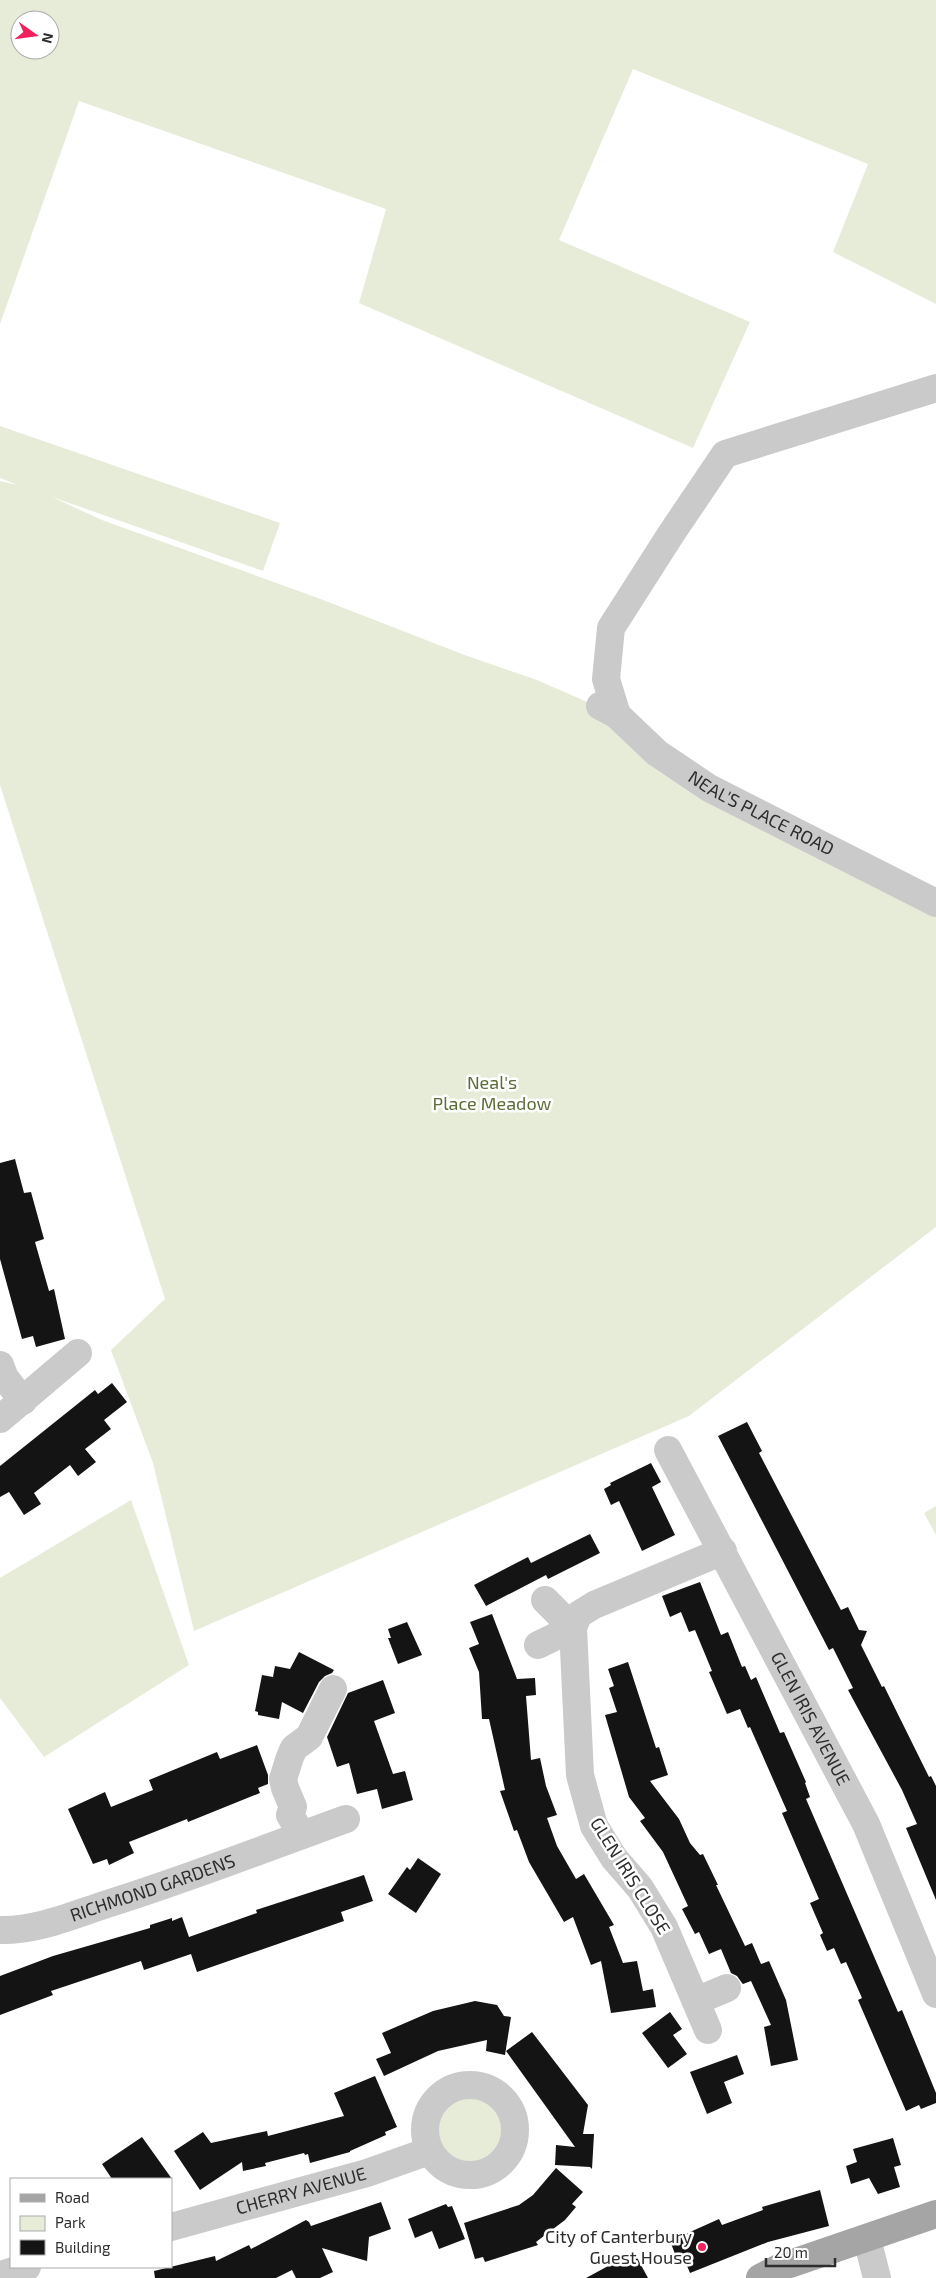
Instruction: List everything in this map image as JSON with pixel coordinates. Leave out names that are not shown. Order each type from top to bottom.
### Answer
[{"type":"main road","points":[[760,2278],[781,2267],[936,2214]]},
{"type":"street","name":"NEAL'S PLACE ROAD","points":[[936,388],[725,454],[611,628],[606,679],[608,710],[657,753],[709,788],[936,903]]},
{"type":"street","points":[[0,1419],[78,1353]]},
{"type":"street","points":[[0,1365],[4,1378],[23,1401]]},
{"type":"street","name":"GLEN IRIS AVENUE","points":[[668,1450],[866,1824],[936,1994]]},
{"type":"street","points":[[538,1644],[573,1628],[578,1615],[594,1606],[723,1552]]},
{"type":"street","points":[[545,1600],[573,1628]]},
{"type":"street","name":"GLEN IRIS CLOSE","points":[[573,1628],[580,1775],[594,1826],[614,1858],[640,1888],[657,1914],[708,2030]]},
{"type":"street","points":[[296,1825],[293,1807],[283,1779],[294,1748],[309,1737],[334,1689]]},
{"type":"street","name":"RICHMOND GARDENS","points":[[0,1930],[32,1926],[175,1883],[296,1825],[346,1820]]},
{"type":"street","points":[[696,2001],[728,1988]]},
{"type":"street","name":"CHERRY AVENUE","points":[[172,2227],[367,2173],[429,2151]]},
{"type":"street","points":[[867,2239],[877,2278]]},
{"type":"street","points":[[0,2276],[24,2268]]},
{"type":"green space","points":[[0,0],[936,0],[936,304],[833,252],[868,164],[633,69],[559,240],[750,322],[693,448],[359,303],[386,209],[79,101],[0,324]]},
{"type":"green space","name":"Neal's Place Meadow","points":[[0,426],[280,523],[263,571],[52,497],[102,520],[537,680],[617,715],[657,753],[936,903],[936,1227],[689,1416],[194,1631],[153,1463],[111,1350],[165,1299],[0,785],[0,481],[18,485],[0,478]]},
{"type":"green space","points":[[131,1500],[189,1665],[44,1757],[0,1698],[0,1578]]},
{"type":"green space","points":[[936,1506],[936,1535],[924,1513]]},
{"type":"green space","points":[[473,2094],[492,2100],[502,2110],[508,2129],[502,2148],[492,2158],[473,2164],[454,2158],[444,2148],[438,2129],[444,2110],[454,2100]]},
{"type":"building","points":[[15,1159],[24,1193],[31,1192],[44,1239],[35,1242],[49,1291],[54,1289],[65,1339],[36,1347],[33,1336],[22,1339],[0,1259],[0,1163]]},
{"type":"building","points":[[112,1383],[127,1402],[104,1420],[111,1429],[85,1449],[96,1462],[78,1476],[70,1465],[34,1493],[41,1504],[24,1515],[9,1492],[0,1497],[0,1466],[95,1390],[98,1394]]},
{"type":"building","points":[[747,1422],[762,1451],[759,1453],[841,1610],[848,1607],[859,1630],[867,1631],[861,1645],[882,1687],[884,1686],[929,1777],[931,1776],[936,1786],[936,1900],[906,1828],[917,1824],[902,1790],[848,1690],[853,1688],[833,1648],[829,1650],[718,1436]]},
{"type":"building","points":[[651,1463],[661,1482],[652,1487],[675,1535],[642,1551],[619,1501],[611,1505],[604,1489],[611,1485],[610,1483]]},
{"type":"building","points":[[590,1534],[600,1553],[548,1579],[546,1575],[486,1606],[474,1585],[528,1557],[531,1563]]},
{"type":"building","points":[[700,1582],[721,1635],[728,1632],[742,1667],[745,1666],[751,1680],[756,1677],[780,1733],[784,1732],[806,1782],[810,1797],[806,1799],[898,2012],[902,2010],[936,2093],[936,2103],[921,2109],[919,2105],[906,2111],[858,2000],[862,1998],[846,1962],[841,1964],[834,1948],[827,1951],[820,1935],[823,1933],[810,1903],[819,1899],[782,1813],[787,1811],[750,1727],[748,1728],[740,1709],[727,1714],[709,1672],[712,1671],[695,1630],[689,1632],[681,1612],[670,1617],[662,1596]]},
{"type":"building","points":[[492,1614],[517,1679],[535,1678],[536,1695],[526,1696],[531,1760],[540,1758],[546,1786],[557,1815],[547,1818],[557,1846],[576,1879],[584,1874],[614,1925],[609,1927],[623,1963],[637,1961],[643,1991],[653,1989],[656,2007],[611,2013],[601,1961],[591,1965],[573,1917],[564,1922],[529,1862],[517,1830],[514,1831],[500,1791],[505,1790],[489,1719],[482,1719],[479,1672],[469,1648],[479,1644],[470,1622]]},
{"type":"building","points":[[407,1622],[422,1655],[398,1664],[388,1638],[391,1638],[388,1629]]},
{"type":"building","points":[[299,1652],[334,1670],[319,1682],[303,1713],[282,1702],[279,1719],[258,1715],[258,1712],[255,1711],[262,1675],[273,1677],[275,1666],[290,1669]]},
{"type":"building","points":[[628,1662],[656,1748],[659,1747],[668,1775],[650,1781],[679,1819],[690,1843],[700,1855],[703,1854],[745,1946],[752,1943],[761,1964],[769,1961],[786,2000],[798,2060],[771,2066],[764,2027],[771,2025],[751,1981],[743,1984],[737,1976],[731,1973],[721,1949],[709,1954],[699,1932],[695,1934],[682,1909],[688,1906],[663,1852],[640,1821],[645,1818],[629,1797],[605,1715],[617,1712],[609,1688],[614,1686],[608,1669]]},
{"type":"building","points":[[383,1680],[395,1713],[374,1721],[393,1774],[405,1771],[413,1800],[382,1809],[377,1789],[357,1794],[349,1763],[337,1767],[327,1737],[348,1693]]},
{"type":"building","points":[[257,1745],[268,1775],[268,1784],[258,1788],[260,1793],[188,1822],[187,1819],[129,1842],[134,1853],[109,1865],[107,1859],[93,1864],[68,1809],[105,1792],[111,1807],[153,1790],[149,1780],[217,1752],[220,1759]]},
{"type":"building","points":[[418,1858],[441,1874],[416,1913],[388,1894],[407,1867],[410,1870]]},
{"type":"building","points":[[364,1875],[373,1901],[341,1912],[344,1921],[197,1972],[191,1954],[144,1970],[141,1961],[51,1991],[53,1995],[0,2015],[0,1976],[53,1956],[150,1928],[150,1925],[172,1918],[172,1921],[182,1917],[189,1937],[257,1913],[256,1910]]},
{"type":"building","points":[[475,2001],[497,2005],[504,2016],[511,2017],[505,2055],[486,2051],[487,2040],[438,2051],[384,2076],[376,2059],[391,2053],[382,2033],[433,2011]]},
{"type":"building","points":[[670,2012],[682,2029],[673,2035],[687,2054],[668,2068],[642,2033]]},
{"type":"building","points":[[532,2032],[588,2105],[583,2134],[594,2134],[592,2169],[590,2167],[555,2165],[556,2145],[575,2147],[506,2051]]},
{"type":"building","points":[[737,2055],[744,2074],[724,2082],[732,2103],[707,2114],[690,2072]]},
{"type":"building","points":[[375,2076],[397,2127],[385,2132],[386,2135],[350,2152],[310,2163],[308,2154],[305,2155],[304,2153],[265,2163],[266,2166],[243,2171],[242,2162],[200,2190],[174,2151],[203,2132],[211,2143],[267,2131],[268,2136],[344,2116],[334,2093]]},
{"type":"building","points":[[142,2137],[171,2178],[111,2178],[102,2164]]},
{"type":"building","points":[[893,2138],[901,2165],[894,2167],[900,2187],[878,2194],[869,2178],[851,2184],[846,2166],[857,2162],[853,2149]]},
{"type":"building","points":[[556,2168],[583,2192],[572,2204],[576,2207],[565,2220],[536,2242],[538,2245],[485,2262],[483,2257],[475,2259],[464,2223],[519,2205],[533,2195]]},
{"type":"building","points":[[820,2190],[829,2226],[768,2242],[690,2273],[683,2256],[677,2259],[670,2241],[719,2219],[722,2225],[763,2210],[762,2207]]},
{"type":"building","points":[[381,2202],[391,2229],[369,2237],[367,2261],[322,2248],[333,2272],[320,2278],[296,2278],[292,2270],[276,2278],[155,2278],[154,2271],[215,2256],[216,2261],[249,2245],[251,2249],[306,2220],[311,2226]]},
{"type":"building","points":[[446,2204],[448,2207],[452,2206],[465,2239],[439,2249],[432,2231],[415,2238],[408,2219]]},
{"type":"building","points":[[634,2252],[648,2278],[586,2278]]},
{"type":"place","name":"City of Canterbury Guest House","points":[[702,2247]]}]
